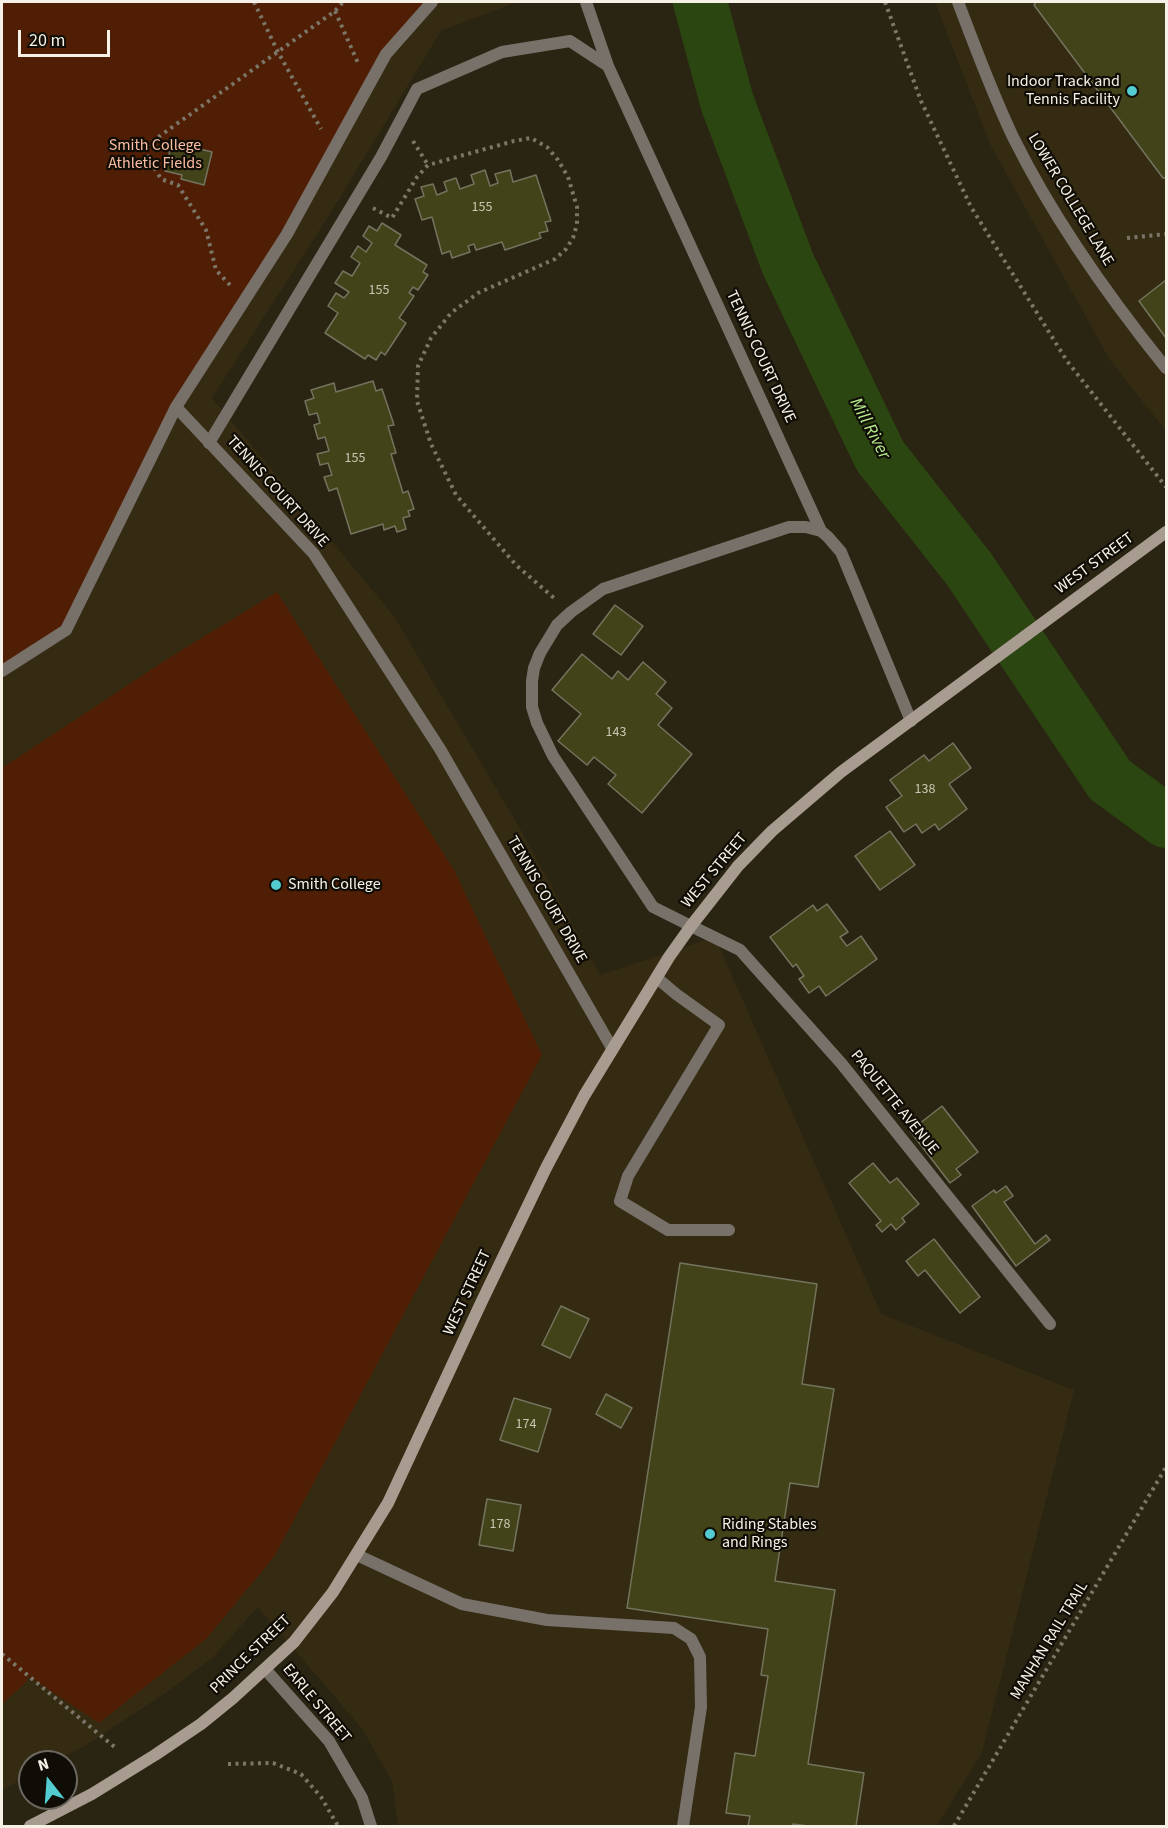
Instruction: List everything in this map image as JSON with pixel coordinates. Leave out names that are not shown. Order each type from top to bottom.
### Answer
[{"type":"main road","name":"WEST STREET","points":[[451,1370],[546,1168],[612,1048],[691,926],[738,866],[772,831],[841,772],[1167,532]]},
{"type":"main road","name":"PRINCE STREET","points":[[30,1827],[74,1804],[201,1724],[294,1642],[333,1592],[388,1503],[451,1370]]},
{"type":"street","points":[[2,671],[66,630],[176,407],[287,234],[386,54],[432,2]]},
{"type":"street","name":"TENNIS COURT DRIVE","points":[[586,2],[608,66],[821,531],[842,552],[911,721]]},
{"type":"street","name":"LOWER COLLEGE LANE","points":[[958,2],[997,102],[1048,201],[1107,292],[1167,368]]},
{"type":"street","points":[[210,443],[381,157],[417,88],[502,52],[570,41],[608,66]]},
{"type":"street","name":"TENNIS COURT DRIVE","points":[[176,407],[314,554],[440,749],[612,1048]]},
{"type":"street","name":"PAQUETTE AVENUE","points":[[821,531],[799,526],[780,530],[603,589],[571,612],[557,625],[548,638],[534,668],[532,707],[553,756],[653,907],[740,950],[841,1063],[1050,1324]]},
{"type":"street","points":[[657,978],[719,1025],[628,1176],[620,1201],[668,1230],[729,1230]]},
{"type":"street","points":[[357,1555],[462,1604],[547,1620],[674,1628],[691,1639],[700,1657],[700,1707],[684,1827]]},
{"type":"street","name":"EARLE STREET","points":[[265,1669],[330,1741],[362,1798],[371,1827]]},
{"type":"path","points":[[254,2],[333,151]]},
{"type":"path","points":[[244,302],[216,270],[206,230],[178,185],[161,179],[143,148],[279,52],[335,11],[343,2]]},
{"type":"path","points":[[885,2],[921,101],[971,207],[1067,361],[1167,487]]},
{"type":"path","points":[[335,11],[368,86]]},
{"type":"path","points":[[356,199],[392,218],[417,177],[428,165],[531,138],[547,147],[568,177],[577,207],[577,224],[573,238],[566,249],[555,259],[478,293],[451,313],[431,338],[418,366],[417,401],[430,444],[456,495],[516,565],[571,612]]},
{"type":"path","points":[[1126,238],[1167,234]]},
{"type":"path","name":"MANHAN RAIL TRAIL","points":[[954,1827],[1167,1467]]},
{"type":"path","points":[[2,1654],[117,1749]]},
{"type":"path","points":[[228,1764],[273,1763],[301,1774],[321,1797],[338,1827]]},
{"type":"shaded area","name":"Smith College","points":[[2,2],[517,2],[441,31],[333,209],[212,398],[394,616],[522,832],[600,975],[715,937],[881,1314],[1074,1390],[982,1752],[937,1826],[398,1826],[392,1781],[363,1730],[258,1607],[213,1657],[170,1690],[85,1746],[77,1750],[18,1750],[18,1781],[2,1790]]},
{"type":"shaded area","points":[[935,2],[1166,2],[1166,431],[1110,360],[990,144]]},
{"type":"green space","name":"Smith College Athletic Fields","points":[[2,2],[432,2],[386,54],[287,234],[176,407],[66,630],[2,671]]},
{"type":"green space","points":[[277,592],[454,870],[542,1055],[274,1557],[206,1639],[99,1723],[28,1676],[26,1682],[2,1704],[2,768],[172,656]]},
{"type":"building","name":"Indoor Track and Tennis Facility","points":[[1036,2],[1166,2],[1166,178],[1163,178],[1034,5]]},
{"type":"building","points":[[171,146],[188,150],[188,146],[212,152],[204,185],[181,179],[182,175],[165,171]]},
{"type":"building","points":[[485,170],[490,186],[498,183],[495,174],[510,170],[513,182],[536,175],[551,221],[545,222],[548,231],[539,233],[541,238],[505,250],[502,242],[476,250],[474,244],[468,246],[470,252],[452,258],[450,251],[442,254],[432,217],[422,220],[415,199],[424,196],[421,187],[433,184],[437,195],[447,191],[444,182],[456,178],[460,189],[474,184],[471,175]]},
{"type":"building","points":[[382,223],[401,235],[395,245],[427,265],[423,272],[428,275],[418,290],[413,287],[409,293],[414,296],[399,318],[406,323],[385,355],[381,352],[376,360],[368,355],[365,359],[325,333],[338,313],[328,306],[336,293],[344,298],[349,292],[335,283],[343,271],[352,276],[360,263],[351,257],[358,246],[366,252],[372,243],[363,236],[369,226],[377,231]]},
{"type":"building","points":[[1166,280],[1166,338],[1139,301]]},
{"type":"building","points":[[373,381],[376,391],[382,389],[394,425],[388,426],[396,453],[391,454],[403,493],[408,491],[414,509],[408,511],[410,516],[403,518],[406,529],[397,532],[395,526],[384,530],[383,524],[351,534],[337,488],[329,491],[324,477],[332,475],[328,463],[320,465],[317,454],[329,451],[325,437],[318,439],[314,425],[320,423],[317,413],[309,415],[305,401],[314,398],[311,390],[334,383],[336,392]]},
{"type":"building","points":[[615,605],[643,626],[621,655],[593,634]]},
{"type":"building","points":[[582,654],[612,679],[618,671],[628,680],[643,662],[666,682],[656,694],[672,708],[658,725],[692,754],[642,813],[608,784],[616,775],[594,757],[587,765],[558,741],[581,714],[552,690]]},
{"type":"building","points":[[953,743],[971,768],[949,784],[967,809],[939,830],[935,824],[922,833],[916,824],[904,832],[886,807],[902,796],[890,780],[924,755],[929,761]]},
{"type":"building","points":[[890,831],[915,865],[880,890],[855,856]]},
{"type":"building","points":[[827,904],[848,932],[840,937],[847,946],[861,936],[877,959],[826,996],[819,986],[809,993],[799,979],[804,976],[796,964],[793,967],[770,937],[813,905],[817,911]]},
{"type":"building","points":[[942,1106],[978,1152],[956,1169],[961,1175],[950,1183],[910,1131]]},
{"type":"building","points":[[873,1163],[890,1183],[897,1178],[919,1204],[902,1218],[905,1222],[896,1230],[891,1224],[882,1232],[876,1225],[881,1221],[849,1183]]},
{"type":"building","points":[[1006,1186],[1013,1196],[1004,1202],[1035,1244],[1046,1235],[1050,1240],[1016,1266],[972,1206],[994,1190],[996,1193]]},
{"type":"building","points":[[934,1239],[980,1297],[960,1313],[925,1270],[918,1276],[906,1261]]},
{"type":"building","name":"Riding Stables and Rings","points":[[680,1263],[817,1284],[802,1384],[834,1389],[818,1487],[790,1483],[775,1581],[835,1590],[808,1764],[864,1773],[856,1826],[793,1824],[792,1826],[748,1826],[750,1816],[726,1813],[735,1753],[755,1756],[768,1676],[761,1675],[768,1629],[627,1608]]},
{"type":"building","points":[[561,1306],[589,1319],[570,1358],[542,1345]]},
{"type":"building","points":[[606,1394],[632,1408],[621,1428],[596,1414]]},
{"type":"building","points":[[514,1398],[551,1409],[538,1452],[500,1440]]},
{"type":"building","points":[[487,1499],[521,1505],[513,1551],[479,1545]]},
{"type":"waterway","name":"Mill River","points":[[700,2],[727,102],[788,264],[880,456],[969,569],[1110,780],[1166,821]]},
{"type":"place","name":"Indoor Track and Tennis Facility","points":[[1132,91]]},
{"type":"place","name":"Smith College","points":[[276,885]]},
{"type":"place","name":"Riding Stables and Rings","points":[[710,1534]]}]
